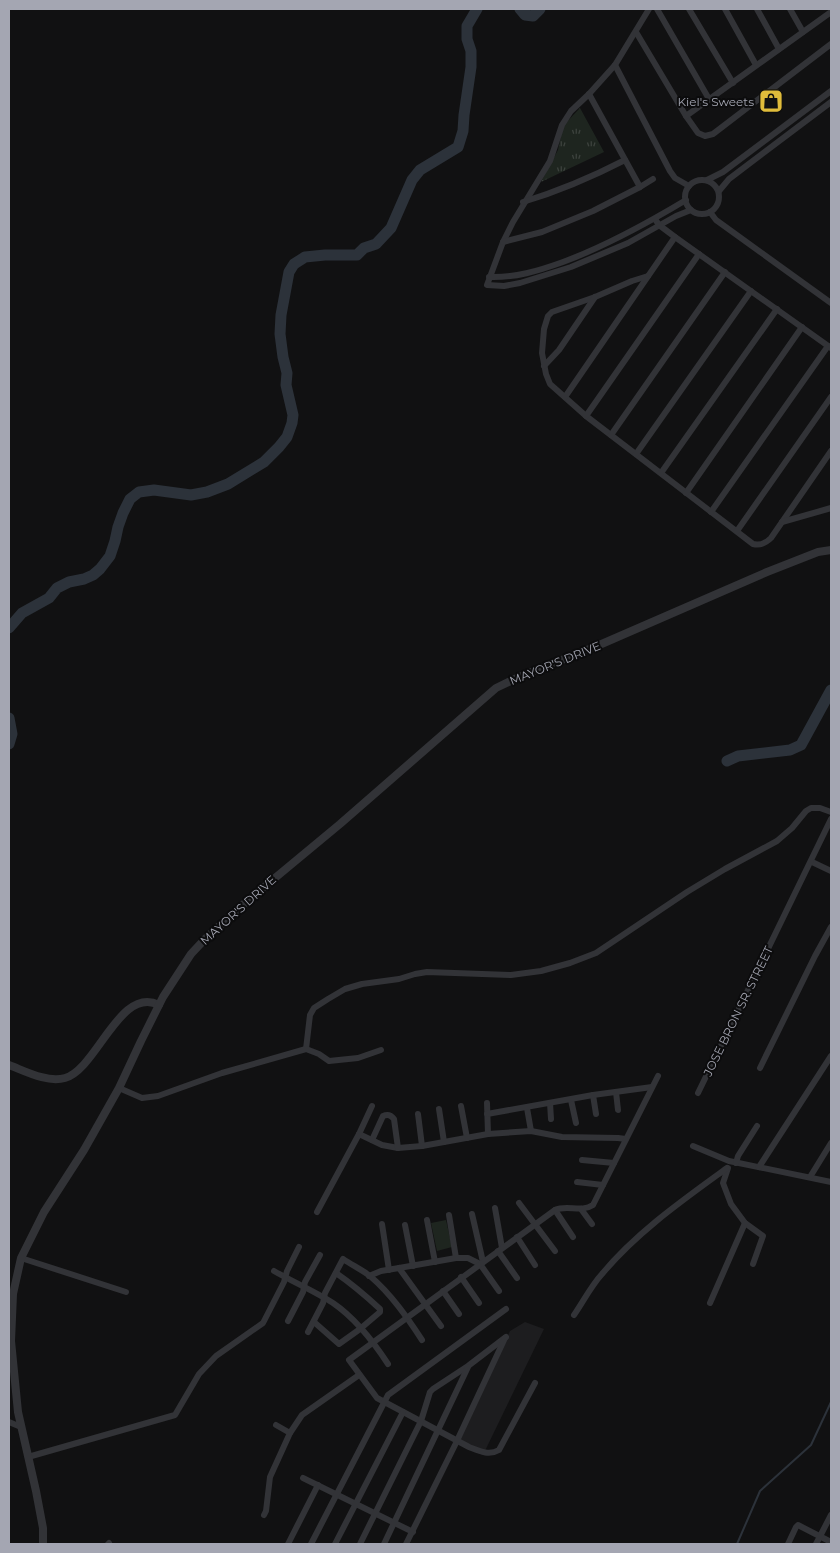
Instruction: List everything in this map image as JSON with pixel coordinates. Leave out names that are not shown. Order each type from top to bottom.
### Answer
[{"type":"street","points":[[650,9],[615,65],[589,94],[570,111],[562,124],[550,161],[523,202],[503,242],[489,277],[504,278],[537,271],[691,210],[702,214],[710,212],[719,202],[719,191],[708,180]]},
{"type":"street","points":[[657,9],[709,99]]},
{"type":"street","points":[[690,9],[732,83]]},
{"type":"street","points":[[725,9],[756,66]]},
{"type":"street","points":[[757,9],[779,49]]},
{"type":"street","points":[[790,9],[803,32]]},
{"type":"street","points":[[686,116],[828,12]]},
{"type":"street","points":[[636,32],[686,116],[698,133],[705,136],[713,134],[831,44]]},
{"type":"street","points":[[615,65],[670,171],[676,178],[689,186]]},
{"type":"street","points":[[691,210],[686,200],[686,190],[689,186],[697,180],[708,180],[723,172],[831,91]]},
{"type":"street","points":[[589,94],[640,187]]},
{"type":"street","points":[[719,191],[729,179],[831,102]]},
{"type":"street","points":[[523,202],[553,193],[588,179],[625,160]]},
{"type":"street","points":[[503,242],[542,232],[593,211],[653,179]]},
{"type":"street","points":[[657,222],[686,200]]},
{"type":"street","points":[[710,212],[716,220],[831,303]]},
{"type":"street","points":[[657,222],[830,347],[711,512]]},
{"type":"street","points":[[565,397],[676,237]]},
{"type":"street","points":[[586,416],[699,254]]},
{"type":"street","points":[[611,435],[725,272]]},
{"type":"street","points":[[648,276],[632,281],[595,298],[552,312],[548,316],[544,329],[542,352],[550,384],[586,416],[753,544],[761,545],[771,538],[831,451]]},
{"type":"street","points":[[636,454],[751,291]]},
{"type":"street","points":[[544,366],[559,350],[595,298]]},
{"type":"street","points":[[661,474],[776,309]]},
{"type":"street","points":[[686,493],[802,328]]},
{"type":"street","points":[[737,531],[831,397]]},
{"type":"street","points":[[782,522],[831,508]]},
{"type":"street","name":"MAYOR'S DRIVE","points":[[43,1544],[43,1528],[36,1491],[18,1412],[11,1341],[13,1294],[21,1258],[44,1212],[84,1150],[119,1088],[159,1005],[191,954],[261,889],[340,824],[496,688],[766,572],[818,552],[831,550]]},
{"type":"street","points":[[306,1049],[310,1015],[314,1008],[345,989],[427,972],[512,975],[541,971],[570,963],[596,952],[687,892],[777,841],[811,808],[820,808],[831,812]]},
{"type":"street","name":"JOSE BRON SR. STREET","points":[[698,1093],[812,862],[831,819]]},
{"type":"street","points":[[812,862],[831,871]]},
{"type":"street","points":[[760,1068],[831,926]]},
{"type":"street","points":[[12,1066],[37,1076],[57,1079],[65,1078],[77,1071],[121,1017],[132,1007],[143,1001],[151,1001],[159,1005]]},
{"type":"street","points":[[119,1088],[142,1098],[158,1096],[222,1073],[306,1049],[319,1054],[329,1061],[358,1058],[381,1050]]},
{"type":"street","points":[[759,1168],[831,1056]]},
{"type":"street","points":[[534,1382],[499,1450],[494,1453],[482,1452],[377,1398],[349,1360],[555,1210],[560,1208],[581,1209],[593,1205],[658,1076]]},
{"type":"street","points":[[487,1114],[593,1095],[652,1087]]},
{"type":"street","points":[[616,1092],[618,1110]]},
{"type":"street","points":[[593,1095],[596,1114]]},
{"type":"street","points":[[571,1100],[576,1123]]},
{"type":"street","points":[[487,1103],[488,1134]]},
{"type":"street","points":[[550,1103],[551,1119]]},
{"type":"street","points":[[317,1212],[372,1106]]},
{"type":"street","points":[[461,1106],[467,1138]]},
{"type":"street","points":[[527,1108],[531,1131]]},
{"type":"street","points":[[439,1109],[444,1142]]},
{"type":"street","points":[[372,1140],[383,1116],[387,1114],[394,1119],[398,1148]]},
{"type":"street","points":[[418,1114],[422,1146]]},
{"type":"street","points":[[574,1315],[601,1275],[619,1255],[666,1213],[731,1164],[757,1126]]},
{"type":"street","points":[[359,1134],[382,1146],[398,1148],[422,1146],[488,1134],[531,1131],[562,1137],[626,1139]]},
{"type":"street","points":[[810,1177],[831,1143]]},
{"type":"street","points":[[692,1146],[731,1164],[831,1182]]},
{"type":"street","points":[[582,1160],[614,1162]]},
{"type":"street","points":[[731,1164],[724,1185],[732,1204],[745,1223],[763,1236],[752,1264]]},
{"type":"street","points":[[577,1182],[603,1185]]},
{"type":"street","points":[[519,1203],[555,1251]]},
{"type":"street","points":[[495,1208],[500,1250],[517,1278]]},
{"type":"street","points":[[581,1209],[592,1224]]},
{"type":"street","points":[[555,1210],[574,1237]]},
{"type":"street","points":[[472,1214],[481,1263],[499,1291]]},
{"type":"street","points":[[449,1215],[456,1258]]},
{"type":"street","points":[[427,1220],[435,1262]]},
{"type":"street","points":[[710,1303],[745,1223]]},
{"type":"street","points":[[382,1224],[389,1270]]},
{"type":"street","points":[[405,1225],[413,1266]]},
{"type":"street","points":[[517,1237],[535,1265]]},
{"type":"street","points":[[28,1457],[174,1415],[199,1374],[210,1362],[263,1323],[299,1247]]},
{"type":"street","points":[[288,1321],[304,1292],[305,1282],[320,1255]]},
{"type":"street","points":[[21,1258],[126,1292]]},
{"type":"street","points":[[369,1276],[380,1271],[456,1258],[468,1258],[481,1263]]},
{"type":"street","points":[[308,1332],[323,1303],[325,1293],[343,1259],[369,1276],[384,1290],[407,1317],[422,1340]]},
{"type":"street","points":[[399,1268],[441,1326]]},
{"type":"street","points":[[274,1271],[324,1298],[350,1317],[374,1342],[388,1364]]},
{"type":"street","points":[[314,1322],[339,1344],[379,1314],[380,1310],[336,1273]]},
{"type":"street","points":[[461,1277],[479,1303]]},
{"type":"street","points":[[443,1291],[459,1314]]},
{"type":"street","points":[[311,1544],[388,1395],[506,1309]]},
{"type":"street","points":[[360,1544],[421,1421],[430,1392],[506,1337],[458,1440],[406,1544]]},
{"type":"street","points":[[384,1544],[468,1366]]},
{"type":"street","points":[[264,1515],[270,1477],[290,1433],[302,1415],[359,1375]]},
{"type":"street","points":[[335,1544],[403,1412]]},
{"type":"street","points":[[9,1422],[21,1427]]},
{"type":"street","points":[[276,1425],[290,1433]]},
{"type":"street","points":[[303,1478],[412,1532]]},
{"type":"street","points":[[288,1544],[318,1485]]},
{"type":"street","points":[[816,1544],[831,1516]]},
{"type":"street","points":[[788,1544],[797,1526],[801,1526],[831,1542]]},
{"type":"shaded area","points":[[525,1322],[544,1329],[483,1455],[457,1444],[510,1331]]},
{"type":"green space","points":[[580,108],[604,152],[541,182],[558,150],[563,126]]},
{"type":"green space","points":[[446,1220],[452,1247],[437,1251],[431,1223]]},
{"type":"waterway","points":[[9,628],[22,613],[49,598],[57,588],[69,582],[84,579],[100,569],[110,556],[118,527],[130,499],[139,492],[154,490],[191,495],[207,492],[228,484],[264,462],[287,437],[293,415],[286,385],[287,373],[280,334],[281,315],[289,272],[294,264],[305,257],[357,255],[364,248],[376,244],[391,228],[412,180],[420,170],[458,147],[463,131],[471,67],[471,51],[467,39],[467,26],[477,9]]},
{"type":"waterway","points":[[520,9],[525,15],[533,16],[540,9]]},
{"type":"waterway","points":[[727,761],[738,756],[790,750],[801,745],[831,690]]},
{"type":"waterway","points":[[9,718],[12,734],[9,744]]},
{"type":"waterway","points":[[737,1544],[760,1491],[811,1445],[831,1402]]},
{"type":"place","name":"Kiel's Sweets","points":[[771,101]]}]
